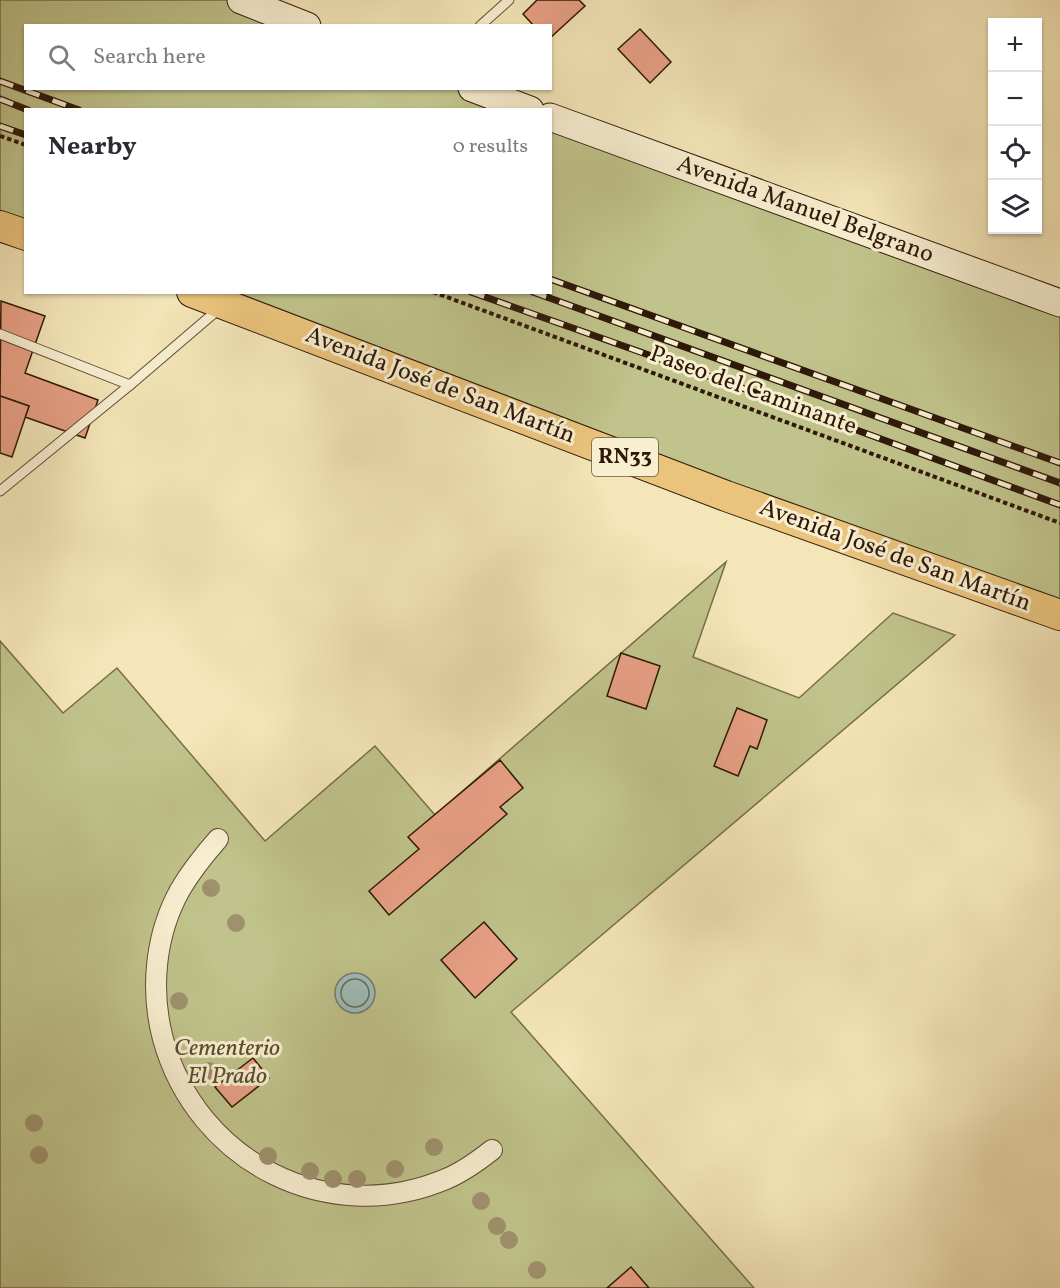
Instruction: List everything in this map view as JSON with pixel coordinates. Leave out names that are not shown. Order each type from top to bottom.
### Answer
[{"type":"main road","points":[[241,0],[302,24]]},
{"type":"main road","points":[[477,90],[525,108]]},
{"type":"main road","name":"Avenida Manuel Belgrano","points":[[552,118],[1060,303]]},
{"type":"main road","points":[[0,226],[24,234]]},
{"type":"main road","name":"Avenida José de San Martín","points":[[198,294],[726,496],[1060,615]]},
{"type":"street","points":[[218,839],[198,862],[180,890],[167,921],[156,972],[159,1025],[169,1060],[185,1093],[206,1122],[232,1149],[264,1170],[298,1185],[333,1193],[369,1196],[405,1192],[426,1186],[467,1168],[492,1150]]},
{"type":"lane","points":[[482,24],[509,0]]},
{"type":"lane","points":[[0,491],[225,304]]},
{"type":"lane","points":[[0,334],[130,385]]},
{"type":"path","points":[[0,136],[24,145]]},
{"type":"path","name":"Paseo del Caminante","points":[[438,294],[1060,523]]},
{"type":"green space","points":[[0,0],[241,0],[304,24],[24,24],[24,90],[478,90],[527,108],[24,108],[24,235],[0,226]]},
{"type":"green space","points":[[552,117],[1060,303],[1060,615],[195,294],[552,294]]},
{"type":"green space","name":"Cementerio El Prado","points":[[726,562],[693,657],[799,698],[893,613],[955,635],[511,1012],[754,1288],[0,1288],[0,641],[63,713],[117,668],[265,841],[375,746],[435,815]]},
{"type":"water","points":[[355,973],[369,979],[375,993],[369,1007],[355,1013],[341,1007],[335,993],[341,979]]},
{"type":"building","points":[[537,0],[579,0],[585,6],[552,36],[552,24],[532,24],[523,14]]},
{"type":"building","points":[[640,29],[671,62],[650,83],[618,49]]},
{"type":"building","points":[[1,301],[45,316],[25,373],[98,400],[85,438],[25,417],[29,406],[0,396]]},
{"type":"building","points":[[0,396],[29,406],[12,457],[0,453]]},
{"type":"building","points":[[621,653],[660,666],[646,709],[607,696]]},
{"type":"building","points":[[737,708],[767,720],[757,749],[750,746],[738,776],[714,766]]},
{"type":"building","points":[[500,760],[523,788],[500,807],[507,814],[389,915],[369,891],[419,849],[408,837]]},
{"type":"building","points":[[484,922],[517,959],[475,998],[441,960]]},
{"type":"building","points":[[253,1058],[269,1078],[232,1107],[215,1087]]},
{"type":"building","points":[[631,1267],[649,1288],[607,1288]]},
{"type":"railway","points":[[0,81],[24,90]]},
{"type":"railway","points":[[25,90],[74,108]]},
{"type":"railway","points":[[0,99],[24,108]]},
{"type":"railway","points":[[0,126],[24,134]]},
{"type":"railway","points":[[552,280],[1060,463]]},
{"type":"railway","points":[[477,294],[759,394],[1060,505]]},
{"type":"railway","points":[[539,294],[1060,483]]}]
